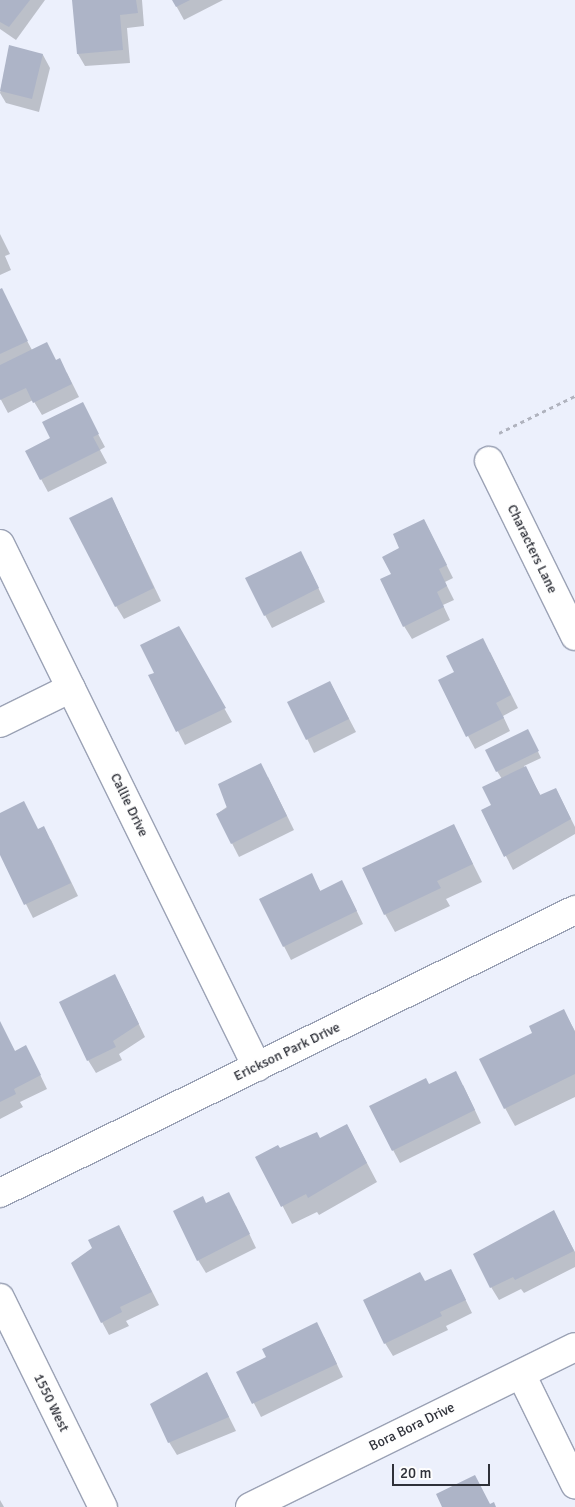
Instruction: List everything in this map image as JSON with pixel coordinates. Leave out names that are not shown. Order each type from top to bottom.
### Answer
[{"type":"street","name":"Characters Lane","points":[[490,461],[575,636]]},
{"type":"street","name":"Callie Drive","points":[[0,544],[257,1066]]},
{"type":"street","points":[[0,723],[71,688]]},
{"type":"street","name":"Erickson Park Drive","points":[[0,1193],[575,910]]},
{"type":"street","name":"1550 West","points":[[0,1298],[103,1507]]},
{"type":"street","name":"Bora Bora Drive","points":[[250,1507],[575,1347]]},
{"type":"street","points":[[522,1374],[575,1484]]},
{"type":"path","points":[[490,461],[492,436],[575,396]]},
{"type":"building","points":[[0,0],[30,0],[9,27],[0,22]]},
{"type":"building","points":[[72,0],[136,0],[138,13],[120,15],[123,50],[77,54]]},
{"type":"building","points":[[172,0],[190,0],[176,7]]},
{"type":"building","points":[[9,45],[43,54],[32,99],[0,91]]},
{"type":"building","points":[[2,288],[28,341],[0,354],[0,289]]},
{"type":"building","points":[[47,342],[56,360],[60,358],[72,384],[33,403],[26,388],[0,400],[0,365]]},
{"type":"building","points":[[83,402],[99,434],[93,437],[100,450],[40,480],[25,451],[50,438],[42,422]]},
{"type":"building","points":[[112,497],[154,588],[115,607],[69,518]]},
{"type":"building","points":[[424,519],[447,565],[439,569],[447,586],[437,592],[444,607],[403,627],[380,579],[391,574],[382,557],[399,548],[393,534]]},
{"type":"building","points":[[301,551],[319,588],[264,616],[245,578]]},
{"type":"building","points":[[179,626],[226,708],[176,732],[148,675],[154,673],[140,645]]},
{"type":"building","points":[[483,638],[511,695],[496,703],[504,718],[466,737],[438,680],[454,672],[446,656]]},
{"type":"building","points":[[330,681],[349,719],[306,740],[287,702]]},
{"type":"building","points":[[528,729],[539,751],[496,772],[485,750]]},
{"type":"building","points":[[261,763],[287,816],[231,844],[216,814],[227,808],[218,784]]},
{"type":"building","points":[[526,766],[540,795],[556,788],[571,819],[504,857],[481,810],[491,805],[482,787]]},
{"type":"building","points":[[24,801],[38,829],[44,826],[71,883],[24,905],[0,855],[0,813]]},
{"type":"building","points":[[454,824],[473,864],[437,881],[441,888],[384,915],[362,868]]},
{"type":"building","points":[[312,873],[320,891],[342,880],[357,911],[283,947],[259,899]]},
{"type":"building","points":[[115,974],[139,1024],[113,1041],[116,1047],[87,1061],[59,1002]]},
{"type":"building","points":[[564,1009],[575,1032],[575,1074],[504,1109],[479,1059],[532,1033],[529,1026]]},
{"type":"building","points":[[0,1021],[15,1051],[26,1045],[41,1075],[14,1089],[16,1094],[0,1102]]},
{"type":"building","points":[[456,1071],[475,1110],[392,1151],[369,1106],[426,1078],[429,1084]]},
{"type":"building","points":[[347,1124],[367,1163],[308,1198],[306,1194],[281,1207],[255,1157],[278,1145],[280,1148],[317,1132],[320,1138]]},
{"type":"building","points":[[229,1192],[250,1234],[197,1261],[173,1211],[203,1196],[206,1203]]},
{"type":"building","points":[[554,1210],[574,1251],[515,1280],[513,1277],[490,1288],[473,1254]]},
{"type":"building","points":[[119,1225],[152,1292],[120,1307],[122,1312],[101,1323],[71,1263],[92,1248],[88,1240]]},
{"type":"building","points":[[451,1269],[466,1300],[440,1312],[442,1316],[384,1344],[363,1300],[420,1272],[425,1281]]},
{"type":"building","points":[[317,1322],[337,1364],[252,1404],[236,1372],[266,1357],[262,1349]]},
{"type":"building","points":[[207,1372],[229,1417],[168,1443],[150,1404]]},
{"type":"building","points":[[475,1475],[490,1504],[494,1502],[496,1507],[442,1507],[436,1494]]}]
